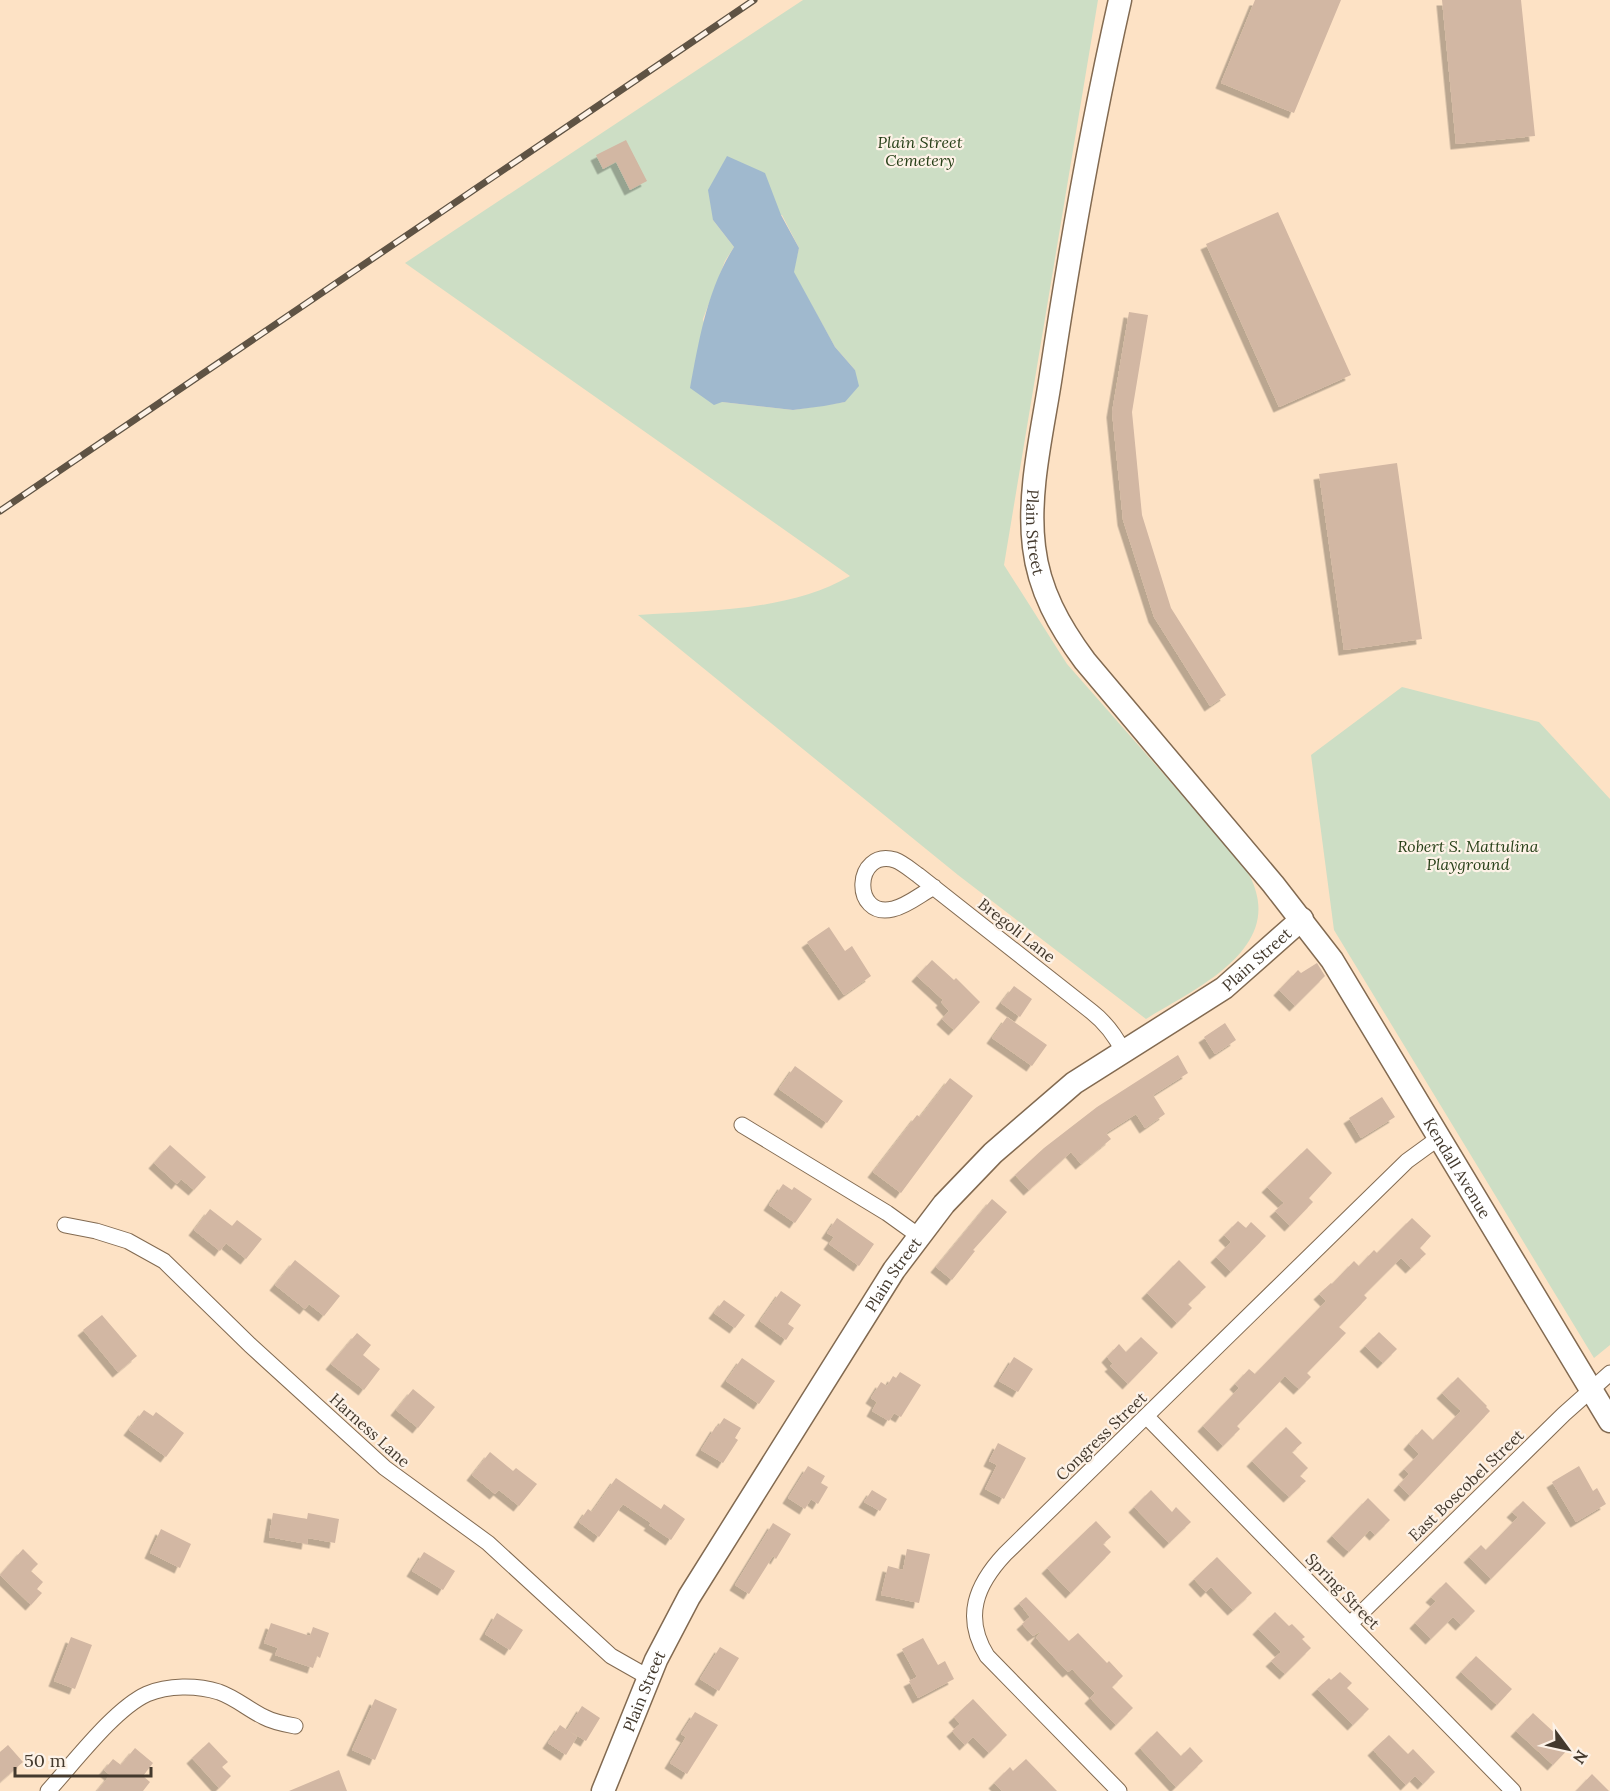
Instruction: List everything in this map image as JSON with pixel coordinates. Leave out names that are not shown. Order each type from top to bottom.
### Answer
[{"type":"street","name":"Plain Street","points":[[603,1791],[648,1677],[689,1598],[894,1270],[919,1236],[956,1190],[993,1153],[1074,1083],[1224,988],[1302,919],[1072,644],[1050,607],[1035,557],[1032,523],[1035,491],[1059,323],[1081,188],[1120,0]]},
{"type":"street","name":"Bregoli Lane","points":[[934,887],[895,909],[885,910],[867,901],[862,886],[864,873],[874,863],[886,859],[894,860],[909,869],[934,887],[1100,1018],[1123,1051]]},
{"type":"street","name":"Kendall Avenue","points":[[1302,919],[1355,995],[1610,1421]]},
{"type":"street","points":[[742,1125],[887,1213],[919,1236]]},
{"type":"street","name":"Congress Street","points":[[1119,1791],[987,1656],[976,1633],[975,1609],[982,1586],[996,1564],[1407,1161],[1440,1137]]},
{"type":"street","name":"Harness Lane","points":[[65,1225],[96,1231],[128,1241],[164,1261],[250,1345],[385,1468],[489,1543],[611,1656],[648,1677]]},
{"type":"street","name":"East Boscobel Street","points":[[1350,1624],[1610,1373]]},
{"type":"street","name":"Spring Street","points":[[1147,1417],[1513,1791]]},
{"type":"street","points":[[48,1791],[117,1717],[138,1699],[159,1690],[185,1688],[217,1692],[227,1695],[264,1717],[295,1726]]},
{"type":"green space","name":"Plain Street Cemetery","points":[[803,0],[1098,0],[1004,565],[1067,664],[1240,861],[1248,873],[1256,892],[1258,914],[1252,935],[1240,953],[1204,984],[1146,1019],[958,875],[638,615],[719,610],[774,603],[826,588],[850,576],[405,263]],"holes":[[[782,215],[799,248],[793,272],[835,347],[855,370],[845,402],[793,410],[722,402],[703,319],[725,261],[734,247],[713,220]]]},
{"type":"green space","name":"Robert S. Mattulina Playground","points":[[1402,687],[1539,722],[1610,799],[1610,1345],[1594,1358],[1334,930],[1311,755]]},
{"type":"water","points":[[727,156],[765,173],[781,215],[799,248],[794,272],[835,347],[855,370],[859,386],[845,402],[793,410],[722,402],[714,405],[690,388],[711,298],[717,280],[734,247],[713,220],[708,190]]},
{"type":"building","points":[[1255,0],[1341,0],[1294,113],[1221,83]]},
{"type":"building","points":[[1442,0],[1521,0],[1535,136],[1456,144]]},
{"type":"building","points":[[626,140],[647,181],[630,190],[616,162],[603,169],[596,155]]},
{"type":"building","points":[[1278,212],[1351,375],[1279,407],[1206,244]]},
{"type":"building","points":[[1129,312],[1148,315],[1132,412],[1142,515],[1171,608],[1226,695],[1210,706],[1154,617],[1123,520],[1112,412]]},
{"type":"building","points":[[1397,463],[1422,639],[1344,650],[1319,474]]},
{"type":"building","points":[[829,927],[845,951],[852,946],[871,976],[844,995],[807,942]]},
{"type":"building","points":[[932,960],[954,980],[956,978],[980,1002],[954,1030],[942,1019],[949,1011],[941,1002],[943,1000],[917,976]]},
{"type":"building","points":[[1317,963],[1325,976],[1295,1006],[1279,990],[1298,970],[1301,973]]},
{"type":"building","points":[[1014,986],[1032,999],[1020,1017],[1001,1003]]},
{"type":"building","points":[[1007,1017],[1047,1045],[1032,1066],[992,1038]]},
{"type":"building","points":[[1225,1023],[1236,1040],[1215,1054],[1204,1037]]},
{"type":"building","points":[[1178,1055],[1188,1073],[1153,1095],[1165,1114],[1145,1128],[1136,1114],[1106,1133],[1111,1139],[1081,1164],[1071,1152],[1029,1190],[1015,1175],[1044,1148],[1097,1107]]},
{"type":"building","points":[[795,1066],[843,1101],[827,1123],[779,1089]]},
{"type":"building","points":[[950,1078],[973,1096],[901,1193],[873,1172],[917,1115],[920,1117]]},
{"type":"building","points":[[1382,1097],[1395,1117],[1361,1138],[1349,1118]]},
{"type":"building","points":[[170,1145],[206,1177],[194,1190],[181,1179],[177,1184],[154,1163]]},
{"type":"building","points":[[1307,1148],[1332,1173],[1309,1198],[1313,1202],[1290,1226],[1275,1211],[1284,1203],[1267,1187]]},
{"type":"building","points":[[783,1184],[792,1190],[794,1187],[812,1199],[795,1223],[769,1205]]},
{"type":"building","points":[[992,1199],[1007,1212],[973,1250],[975,1251],[952,1280],[936,1267]]},
{"type":"building","points":[[210,1209],[232,1226],[237,1220],[262,1239],[246,1259],[226,1243],[220,1251],[194,1230]]},
{"type":"building","points":[[837,1218],[874,1244],[859,1266],[829,1244],[834,1237],[827,1233]]},
{"type":"building","points":[[1412,1218],[1431,1236],[1420,1248],[1426,1254],[1411,1268],[1401,1258],[1364,1295],[1367,1298],[1339,1327],[1346,1333],[1307,1373],[1311,1377],[1299,1389],[1285,1376],[1237,1426],[1240,1429],[1223,1446],[1203,1426],[1239,1388],[1235,1384],[1249,1369],[1255,1374],[1326,1301],[1319,1294],[1354,1261],[1359,1266],[1374,1250],[1377,1253]]},
{"type":"building","points":[[1238,1221],[1246,1228],[1251,1222],[1266,1236],[1231,1272],[1216,1257],[1231,1242],[1224,1235]]},
{"type":"building","points":[[295,1260],[340,1296],[324,1316],[309,1304],[305,1309],[275,1285]]},
{"type":"building","points":[[1179,1260],[1206,1287],[1188,1304],[1192,1308],[1177,1323],[1147,1293]]},
{"type":"building","points":[[781,1291],[801,1305],[788,1324],[794,1328],[786,1340],[760,1321]]},
{"type":"building","points":[[724,1300],[745,1315],[735,1328],[714,1313]]},
{"type":"building","points":[[102,1315],[137,1356],[118,1372],[83,1330]]},
{"type":"building","points":[[1379,1332],[1397,1349],[1383,1363],[1365,1346]]},
{"type":"building","points":[[357,1333],[371,1345],[363,1355],[380,1369],[364,1390],[331,1364]]},
{"type":"building","points":[[1141,1337],[1158,1353],[1128,1384],[1110,1366],[1113,1364],[1107,1357],[1119,1344],[1126,1352]]},
{"type":"building","points":[[1014,1357],[1033,1369],[1018,1392],[999,1381]]},
{"type":"building","points":[[742,1358],[775,1381],[759,1404],[726,1381]]},
{"type":"building","points":[[900,1372],[921,1385],[901,1417],[894,1413],[889,1421],[872,1411],[877,1402],[871,1398],[881,1382],[887,1386],[893,1376],[896,1378]]},
{"type":"building","points":[[1458,1377],[1490,1411],[1410,1496],[1399,1485],[1409,1474],[1404,1469],[1419,1454],[1409,1444],[1422,1429],[1433,1440],[1461,1411],[1442,1393]]},
{"type":"building","points":[[413,1389],[435,1407],[418,1428],[396,1410]]},
{"type":"building","points":[[144,1410],[153,1416],[156,1412],[184,1433],[166,1457],[129,1430]]},
{"type":"building","points":[[724,1418],[741,1428],[735,1438],[738,1440],[723,1463],[701,1450],[716,1426],[718,1427]]},
{"type":"building","points":[[1286,1427],[1302,1443],[1292,1452],[1308,1468],[1300,1476],[1306,1481],[1289,1497],[1252,1461]]},
{"type":"building","points":[[998,1443],[1026,1458],[1004,1499],[985,1489],[997,1465],[989,1461]]},
{"type":"building","points":[[490,1452],[513,1471],[516,1468],[537,1484],[519,1506],[499,1490],[495,1494],[472,1475]]},
{"type":"building","points":[[808,1466],[825,1476],[821,1483],[828,1487],[818,1504],[811,1499],[805,1509],[788,1498]]},
{"type":"building","points":[[1579,1466],[1593,1491],[1597,1488],[1606,1504],[1576,1522],[1552,1482]]},
{"type":"building","points":[[616,1478],[661,1509],[664,1504],[685,1519],[671,1540],[623,1504],[599,1537],[579,1522],[588,1509],[592,1512]]},
{"type":"building","points":[[872,1490],[887,1499],[880,1511],[864,1502]]},
{"type":"building","points":[[1151,1490],[1172,1512],[1176,1507],[1191,1522],[1169,1543],[1134,1507]]},
{"type":"building","points":[[1368,1498],[1390,1520],[1375,1535],[1370,1530],[1349,1552],[1332,1536]]},
{"type":"building","points":[[1523,1501],[1546,1523],[1491,1579],[1469,1557],[1481,1545],[1486,1550],[1518,1517],[1512,1512]]},
{"type":"building","points":[[273,1513],[307,1519],[308,1513],[339,1519],[335,1543],[308,1538],[307,1544],[269,1537]]},
{"type":"building","points":[[1096,1521],[1111,1537],[1103,1544],[1111,1552],[1071,1593],[1047,1568]]},
{"type":"building","points":[[773,1523],[791,1534],[776,1559],[773,1556],[749,1594],[735,1585]]},
{"type":"building","points":[[161,1529],[191,1544],[180,1568],[150,1553]]},
{"type":"building","points":[[23,1549],[38,1564],[31,1571],[43,1582],[37,1589],[42,1593],[31,1605],[0,1575]]},
{"type":"building","points":[[907,1549],[930,1554],[919,1603],[881,1595],[888,1566],[903,1570]]},
{"type":"building","points":[[424,1552],[455,1571],[443,1590],[412,1571]]},
{"type":"building","points":[[1217,1557],[1252,1593],[1233,1610],[1211,1587],[1206,1592],[1194,1579]]},
{"type":"building","points":[[1446,1582],[1475,1611],[1461,1625],[1453,1617],[1431,1639],[1415,1623],[1436,1601],[1431,1597]]},
{"type":"building","points":[[1026,1597],[1069,1641],[1078,1633],[1123,1676],[1112,1687],[1133,1708],[1116,1725],[1090,1698],[1095,1693],[1072,1669],[1068,1672],[1036,1638],[1041,1631],[1033,1636],[1022,1624],[1030,1617],[1019,1603]]},
{"type":"building","points":[[1275,1612],[1305,1637],[1302,1639],[1311,1648],[1285,1674],[1271,1661],[1281,1652],[1258,1629]]},
{"type":"building","points":[[497,1613],[523,1630],[510,1650],[485,1634]]},
{"type":"building","points":[[271,1623],[310,1636],[313,1627],[329,1633],[320,1658],[317,1656],[313,1668],[275,1655],[278,1648],[264,1643]]},
{"type":"building","points":[[71,1637],[92,1645],[75,1689],[54,1681]]},
{"type":"building","points":[[923,1638],[938,1665],[945,1661],[954,1679],[918,1698],[909,1681],[917,1677],[902,1649]]},
{"type":"building","points":[[720,1647],[739,1658],[719,1691],[700,1679]]},
{"type":"building","points":[[1476,1656],[1512,1689],[1497,1705],[1461,1672]]},
{"type":"building","points":[[1340,1672],[1352,1683],[1347,1688],[1369,1709],[1353,1725],[1317,1689]]},
{"type":"building","points":[[375,1699],[397,1709],[375,1760],[352,1750]]},
{"type":"building","points":[[973,1699],[1007,1735],[989,1753],[973,1737],[965,1745],[952,1731],[960,1724],[954,1717]]},
{"type":"building","points":[[582,1706],[600,1718],[586,1741],[569,1731],[577,1737],[566,1755],[548,1743],[560,1725],[567,1730]]},
{"type":"building","points":[[695,1712],[718,1725],[687,1774],[670,1763],[686,1737],[681,1734]]},
{"type":"building","points":[[1533,1713],[1570,1747],[1553,1765],[1516,1731]]},
{"type":"building","points":[[1157,1731],[1181,1756],[1190,1747],[1203,1761],[1176,1787],[1140,1748]]},
{"type":"building","points":[[1389,1735],[1408,1754],[1413,1749],[1435,1772],[1423,1784],[1415,1776],[1406,1785],[1373,1750]]},
{"type":"building","points":[[209,1742],[228,1762],[222,1767],[231,1776],[219,1788],[192,1758]]},
{"type":"building","points":[[8,1745],[23,1762],[0,1782],[0,1752]]},
{"type":"building","points":[[135,1748],[153,1763],[143,1776],[150,1782],[143,1791],[97,1791],[110,1775],[104,1770],[113,1759],[121,1765]]},
{"type":"building","points":[[1026,1759],[1057,1791],[1002,1791],[994,1783],[1010,1767],[1013,1771]]},
{"type":"building","points":[[339,1770],[347,1791],[289,1791]]},
{"type":"building","points":[[1592,1774],[1609,1791],[1576,1791]]},
{"type":"railway","points":[[0,511],[754,0]]}]
